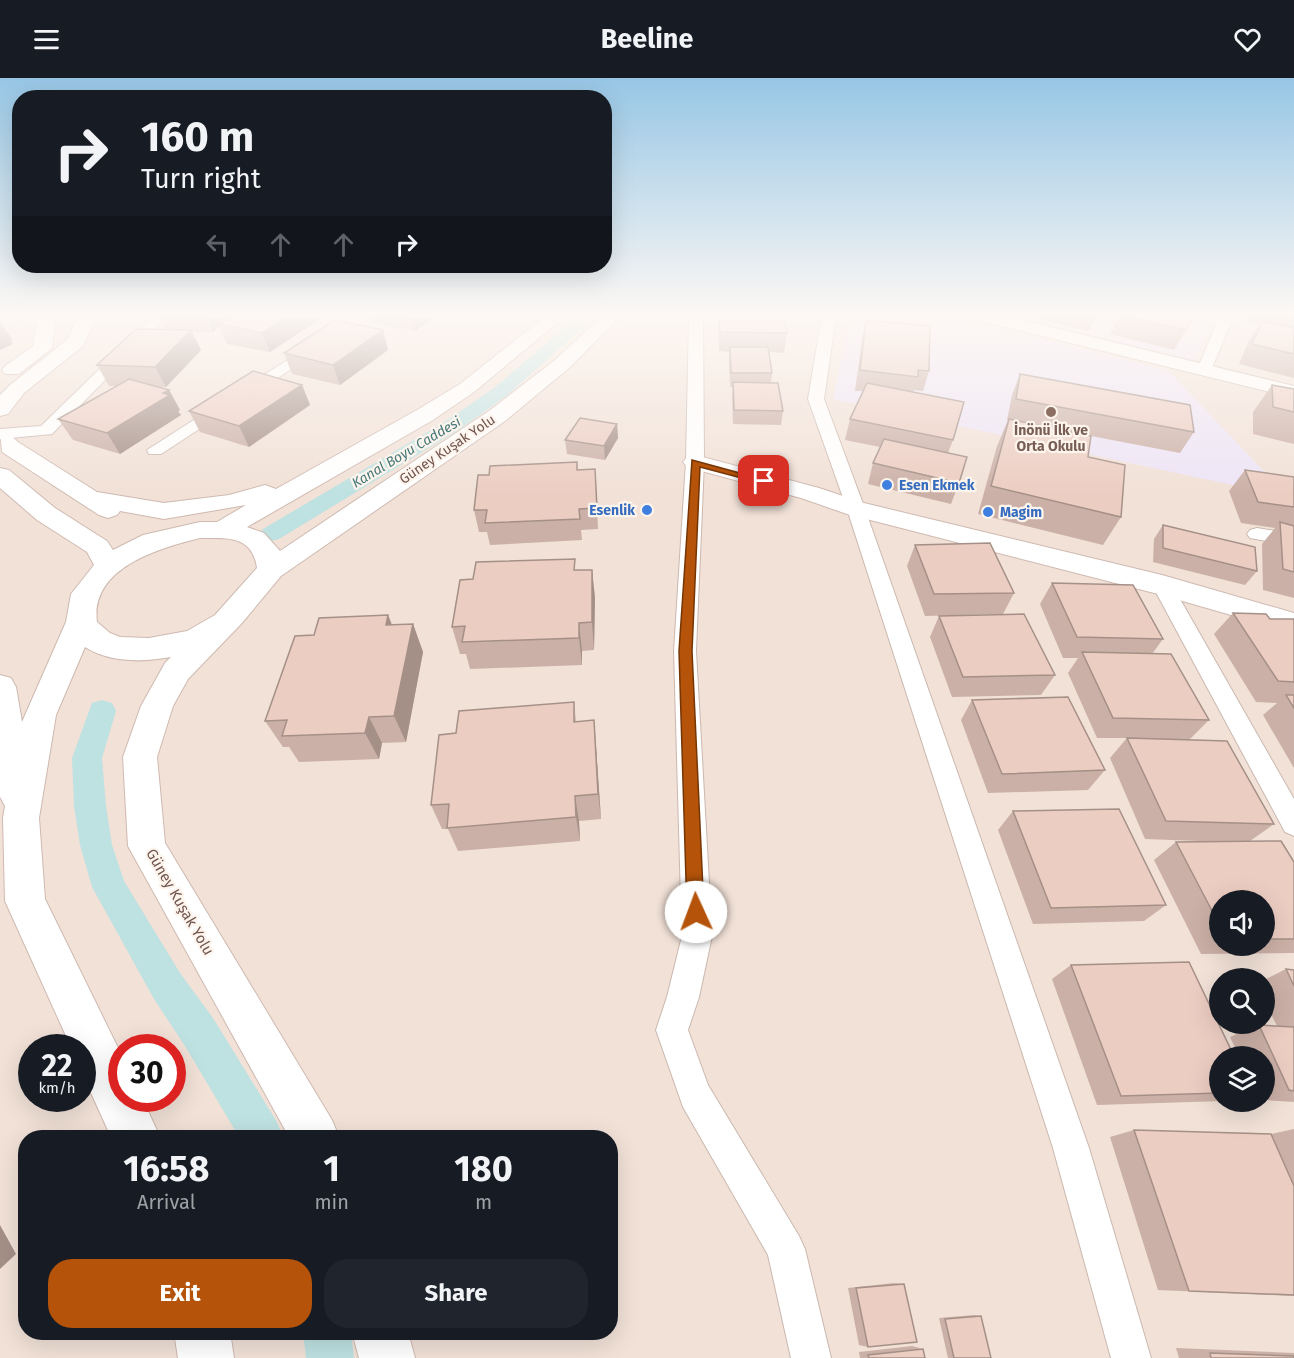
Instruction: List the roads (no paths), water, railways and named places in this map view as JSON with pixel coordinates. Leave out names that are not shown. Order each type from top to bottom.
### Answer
[{"type":"main road","points":[[0,409],[17,389],[35,375]]},
{"type":"main road","points":[[222,530],[315,479],[467,388],[484,375]]},
{"type":"main road","name":"Güney Kuşak Yolu","points":[[311,1130],[147,846],[140,757],[157,706],[176,671],[219,629],[271,570],[497,416],[549,375]]},
{"type":"main road","points":[[1223,375],[1294,392]]},
{"type":"main road","points":[[0,436],[10,447],[118,516],[177,534]]},
{"type":"main road","points":[[695,462],[810,493],[856,509],[1162,585],[1294,623]]},
{"type":"main road","points":[[0,475],[46,514],[98,547],[108,566]]},
{"type":"main road","points":[[90,498],[164,511],[231,502],[315,479]]},
{"type":"main road","points":[[21,818],[40,715],[81,622],[85,594],[108,566],[136,548],[177,534],[200,530],[222,530],[249,537],[267,550],[271,570]]},
{"type":"main road","points":[[81,622],[90,636],[108,645],[133,650],[161,648],[219,629]]},
{"type":"main road","points":[[0,687],[21,818],[25,901],[133,1130]]},
{"type":"main road","points":[[203,1340],[206,1358]]},
{"type":"main road","points":[[382,1340],[387,1358]]},
{"type":"street","points":[[0,436],[46,431],[102,375]]},
{"type":"street","points":[[155,450],[273,375]]},
{"type":"street","points":[[696,375],[695,462],[685,651],[697,936],[683,997],[672,1030],[695,1095],[786,1249],[812,1358]]},
{"type":"street","points":[[820,375],[816,399],[856,509],[1071,1148],[1131,1358]]},
{"type":"street","points":[[1257,534],[1294,540]]},
{"type":"street","points":[[1162,585],[1294,824]]},
{"type":"waterway","name":"Kanal Boyu Caddesi","points":[[271,534],[453,425],[500,392],[520,375]]},
{"type":"waterway","name":"Kanal Boyu Caddesi","points":[[102,711],[87,758],[90,806],[96,845],[109,887],[167,986],[199,1032],[258,1130]]},
{"type":"waterway","name":"Kanal Boyu Caddesi","points":[[328,1340],[330,1358]]},
{"type":"place","name":"İnönü İlk ve Orta Okulu","points":[[1051,412]]},
{"type":"place","name":"Esen Ekmek","points":[[887,485]]},
{"type":"place","name":"Esenlik","points":[[647,510]]},
{"type":"place","name":"Magim","points":[[988,512]]}]
